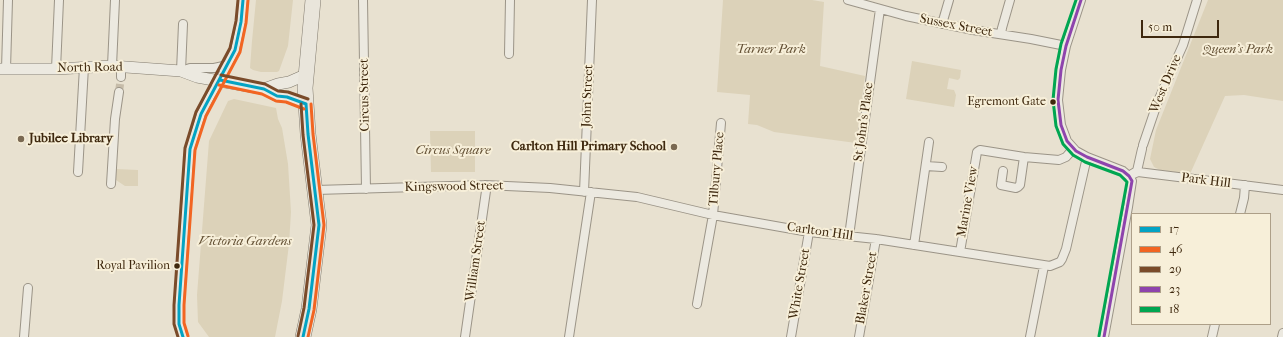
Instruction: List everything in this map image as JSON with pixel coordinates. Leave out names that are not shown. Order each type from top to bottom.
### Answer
[{"type":"highway","points":[[303,337],[309,309],[319,225],[316,190],[308,134],[305,76],[313,0]]},
{"type":"street","points":[[3,69],[8,0]]},
{"type":"street","points":[[56,69],[59,0]]},
{"type":"street","points":[[115,0],[118,70]]},
{"type":"street","points":[[183,337],[179,324],[179,305],[190,149],[201,114],[235,50],[241,22],[243,0]]},
{"type":"street","name":"Circus Street","points":[[364,0],[366,189]]},
{"type":"street","points":[[509,54],[510,0]]},
{"type":"street","name":"John Street","points":[[569,337],[588,192],[592,0]]},
{"type":"street","name":"Sussex Street","points":[[851,0],[880,9],[942,24],[1066,46]]},
{"type":"street","points":[[942,24],[948,0]]},
{"type":"street","points":[[1001,34],[1010,0]]},
{"type":"street","points":[[1081,0],[1066,46],[1061,70],[1058,100],[1061,125],[1067,141],[1073,149],[1087,157],[1124,171],[1132,181],[1104,337]]},
{"type":"street","name":"West Drive","points":[[1129,176],[1137,171],[1142,147],[1158,101],[1183,45],[1197,0]]},
{"type":"street","name":"St John's Place","points":[[849,236],[880,9]]},
{"type":"street","points":[[181,71],[182,24]]},
{"type":"street","name":"North Road","points":[[3,69],[56,69],[84,67],[118,70],[181,71],[190,68],[214,68],[228,64]]},
{"type":"street","points":[[78,172],[84,67]]},
{"type":"street","name":"North Road","points":[[181,71],[197,77],[264,89],[277,96],[287,97],[306,104]]},
{"type":"street","name":"North Road","points":[[264,89],[305,76]]},
{"type":"street","points":[[111,184],[115,120],[119,92]]},
{"type":"street","name":"Tilbury Place","points":[[697,304],[713,215],[721,123]]},
{"type":"street","points":[[914,245],[929,142]]},
{"type":"street","points":[[1003,171],[1001,185],[1016,188],[1020,185],[1024,157],[1059,160],[1066,157],[1073,149]]},
{"type":"street","name":"Marine View","points":[[960,252],[977,153],[982,150],[1024,157]]},
{"type":"street","points":[[1030,337],[1047,266],[1060,262],[1066,249],[1087,157]]},
{"type":"street","points":[[926,166],[942,167]]},
{"type":"street","name":"Park Hill","points":[[1129,176],[1138,172],[1283,190]]},
{"type":"street","name":"Kingswood Street","points":[[316,190],[484,185],[550,188],[588,192]]},
{"type":"street","name":"William Street","points":[[465,337],[486,191],[484,185]]},
{"type":"street","points":[[1240,213],[1245,185]]},
{"type":"street","name":"Carlton Hill","points":[[588,192],[637,197],[713,215],[809,232],[876,239],[1047,266]]},
{"type":"street","name":"White Street","points":[[791,337],[809,232]]},
{"type":"street","name":"Blaker Street","points":[[859,337],[876,239]]},
{"type":"street","points":[[24,337],[28,288]]},
{"type":"street","points":[[1212,337],[1215,325]]},
{"type":"street","points":[[1282,337],[1283,333]]},
{"type":"green space","points":[[256,0],[293,0],[288,46],[279,71],[277,72],[261,72],[250,68]]},
{"type":"green space","name":"Tarner Park","points":[[723,0],[812,0],[824,2],[820,66],[865,76],[856,143],[774,132],[757,125],[748,124],[750,95],[717,92]]},
{"type":"green space","name":"Queen's Park","points":[[1208,0],[1283,0],[1283,101],[1244,95],[1225,96],[1190,174],[1160,170],[1154,167],[1150,159],[1156,130]]},
{"type":"green space","points":[[912,61],[961,70],[960,78],[958,80],[949,78],[947,89],[954,90],[956,95],[954,107],[906,99]]},
{"type":"green space","name":"Victoria Gardens","points":[[234,99],[276,108],[278,119],[282,128],[288,164],[291,212],[289,244],[282,301],[275,337],[209,337],[198,322],[197,295],[209,141],[228,101]]},
{"type":"green space","name":"Circus Square","points":[[430,131],[475,131],[475,172],[431,172]]},
{"type":"green space","points":[[116,169],[138,170],[138,186],[125,186],[116,180]]},
{"type":"tunnel","points":[[119,92],[121,77]]},
{"type":"transit line","name":"29","points":[[178,337],[174,324],[174,305],[185,148],[196,112],[230,48],[236,21],[238,0]]},
{"type":"transit line","name":"17","points":[[183,337],[179,324],[179,305],[190,149],[201,114],[235,50],[241,22],[243,0]]},
{"type":"transit line","name":"46","points":[[188,336],[184,323],[184,305],[195,150],[206,116],[240,52],[246,23],[248,0]]},
{"type":"transit line","name":"18","points":[[1076,0],[1061,44],[1056,69],[1053,100],[1056,126],[1063,144],[1073,155],[1085,162],[1120,175],[1127,182],[1099,336]]},
{"type":"transit line","name":"23","points":[[1081,0],[1066,46],[1061,70],[1058,100],[1061,125],[1067,141],[1076,151],[1087,157],[1123,171],[1132,181],[1104,337]]},
{"type":"transit line","name":"29","points":[[221,75],[265,84],[278,91],[288,92],[308,99]]},
{"type":"transit line","name":"17","points":[[220,80],[264,89],[277,96],[287,97],[306,104]]},
{"type":"transit line","name":"46","points":[[219,85],[262,94],[276,101],[286,102],[304,109]]},
{"type":"transit line","name":"29","points":[[298,336],[304,308],[314,225],[303,135],[301,104]]},
{"type":"transit line","name":"17","points":[[303,337],[309,309],[319,225],[308,134],[306,104]]},
{"type":"transit line","name":"46","points":[[308,337],[314,310],[324,225],[313,134],[311,104]]},
{"type":"place","name":"Egremont Gate","points":[[1053,102]]},
{"type":"place","name":"Jubilee Library","points":[[21,139]]},
{"type":"place","name":"Carlton Hill Primary School","points":[[674,147]]},
{"type":"place","name":"Royal Pavilion","points":[[177,266]]}]
